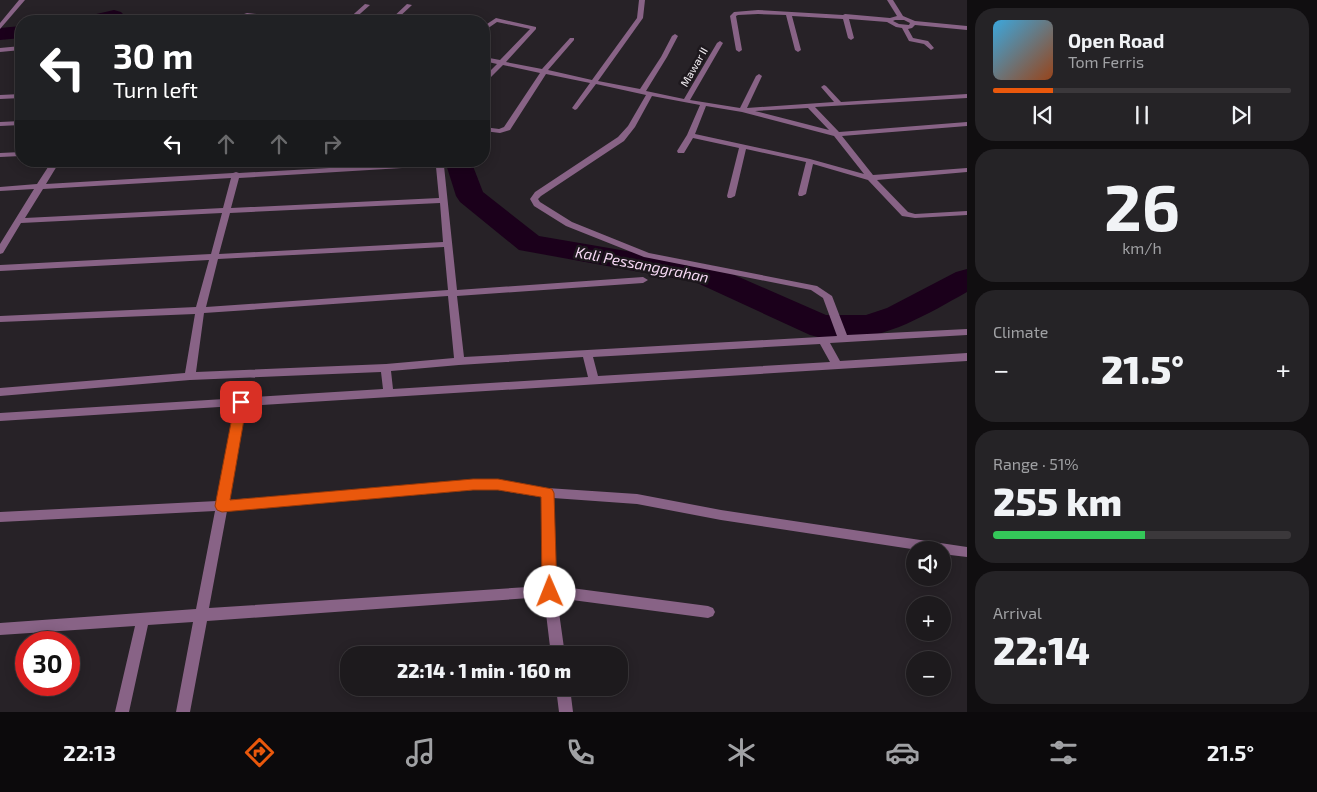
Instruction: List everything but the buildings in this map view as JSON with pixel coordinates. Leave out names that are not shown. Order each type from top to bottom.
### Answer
[{"type":"street","points":[[0,27],[22,0]]},
{"type":"street","points":[[575,108],[640,18],[642,0]]},
{"type":"street","points":[[890,0],[901,18]]},
{"type":"street","points":[[398,15],[409,5]]},
{"type":"street","points":[[356,15],[367,6]]},
{"type":"street","points":[[739,50],[733,16],[736,13],[758,12],[890,20],[901,18],[914,23],[964,30]]},
{"type":"street","points":[[789,14],[798,50]]},
{"type":"street","points":[[845,16],[851,38]]},
{"type":"street","points":[[490,24],[496,20],[534,28],[490,73]]},
{"type":"street","points":[[890,20],[895,25],[904,27],[914,25],[914,23]]},
{"type":"street","points":[[904,27],[911,40],[926,42],[931,48]]},
{"type":"street","points":[[642,91],[675,36]]},
{"type":"street","points":[[490,130],[500,131],[507,128],[545,70],[572,38]]},
{"type":"street","name":"Mawar II","points":[[686,101],[720,43]]},
{"type":"street","points":[[0,50],[15,49]]},
{"type":"street","points":[[490,60],[545,70],[686,101],[742,110],[837,134],[967,124]]},
{"type":"street","points":[[742,110],[759,76]]},
{"type":"street","points":[[824,87],[839,104]]},
{"type":"street","points":[[650,93],[631,127],[621,139],[538,194],[534,199],[537,204],[569,224],[647,255],[814,288],[827,296],[842,336]]},
{"type":"street","points":[[0,97],[15,96]]},
{"type":"street","points":[[742,110],[964,96],[967,103]]},
{"type":"street","points":[[681,152],[691,135],[704,104]]},
{"type":"street","points":[[811,107],[837,134],[871,178],[900,211],[908,216],[967,213]]},
{"type":"street","points":[[0,124],[15,123]]},
{"type":"street","points":[[691,135],[810,160],[871,178],[967,170]]},
{"type":"street","points":[[731,196],[743,147]]},
{"type":"street","points":[[0,155],[15,154]]},
{"type":"street","points":[[802,194],[810,160]]},
{"type":"street","points":[[0,251],[52,167]]},
{"type":"street","points":[[0,189],[376,167]]},
{"type":"street","points":[[440,167],[459,361]]},
{"type":"street","points":[[190,376],[200,310],[236,174]]},
{"type":"street","points":[[18,221],[444,200]]},
{"type":"street","points":[[0,268],[448,244]]},
{"type":"street","points":[[0,319],[200,310],[643,280]]},
{"type":"street","points":[[0,392],[190,376],[386,368],[459,361],[823,340],[842,336],[967,332]]},
{"type":"street","points":[[823,340],[837,365]]},
{"type":"street","points":[[587,354],[594,379]]},
{"type":"street","points":[[0,417],[967,357]]},
{"type":"street","points":[[386,368],[388,393]]},
{"type":"street","points":[[183,712],[241,402]]},
{"type":"street","points":[[0,518],[222,506],[473,484],[498,485],[547,493],[637,499],[721,515],[967,552]]},
{"type":"street","points":[[547,493],[550,592],[557,646]]},
{"type":"street","points":[[0,629],[550,592],[708,612]]},
{"type":"street","points":[[122,712],[143,619]]},
{"type":"street","points":[[564,696],[566,712]]},
{"type":"waterway","name":"Kali Pessanggrahan","points":[[0,34],[15,33]]},
{"type":"waterway","name":"Kali Pessanggrahan","points":[[460,167],[470,196],[530,244],[703,273],[822,327],[867,326],[899,316],[967,279]]},
{"type":"route","points":[[241,402],[222,506],[473,484],[498,485],[547,493],[550,592]]}]
